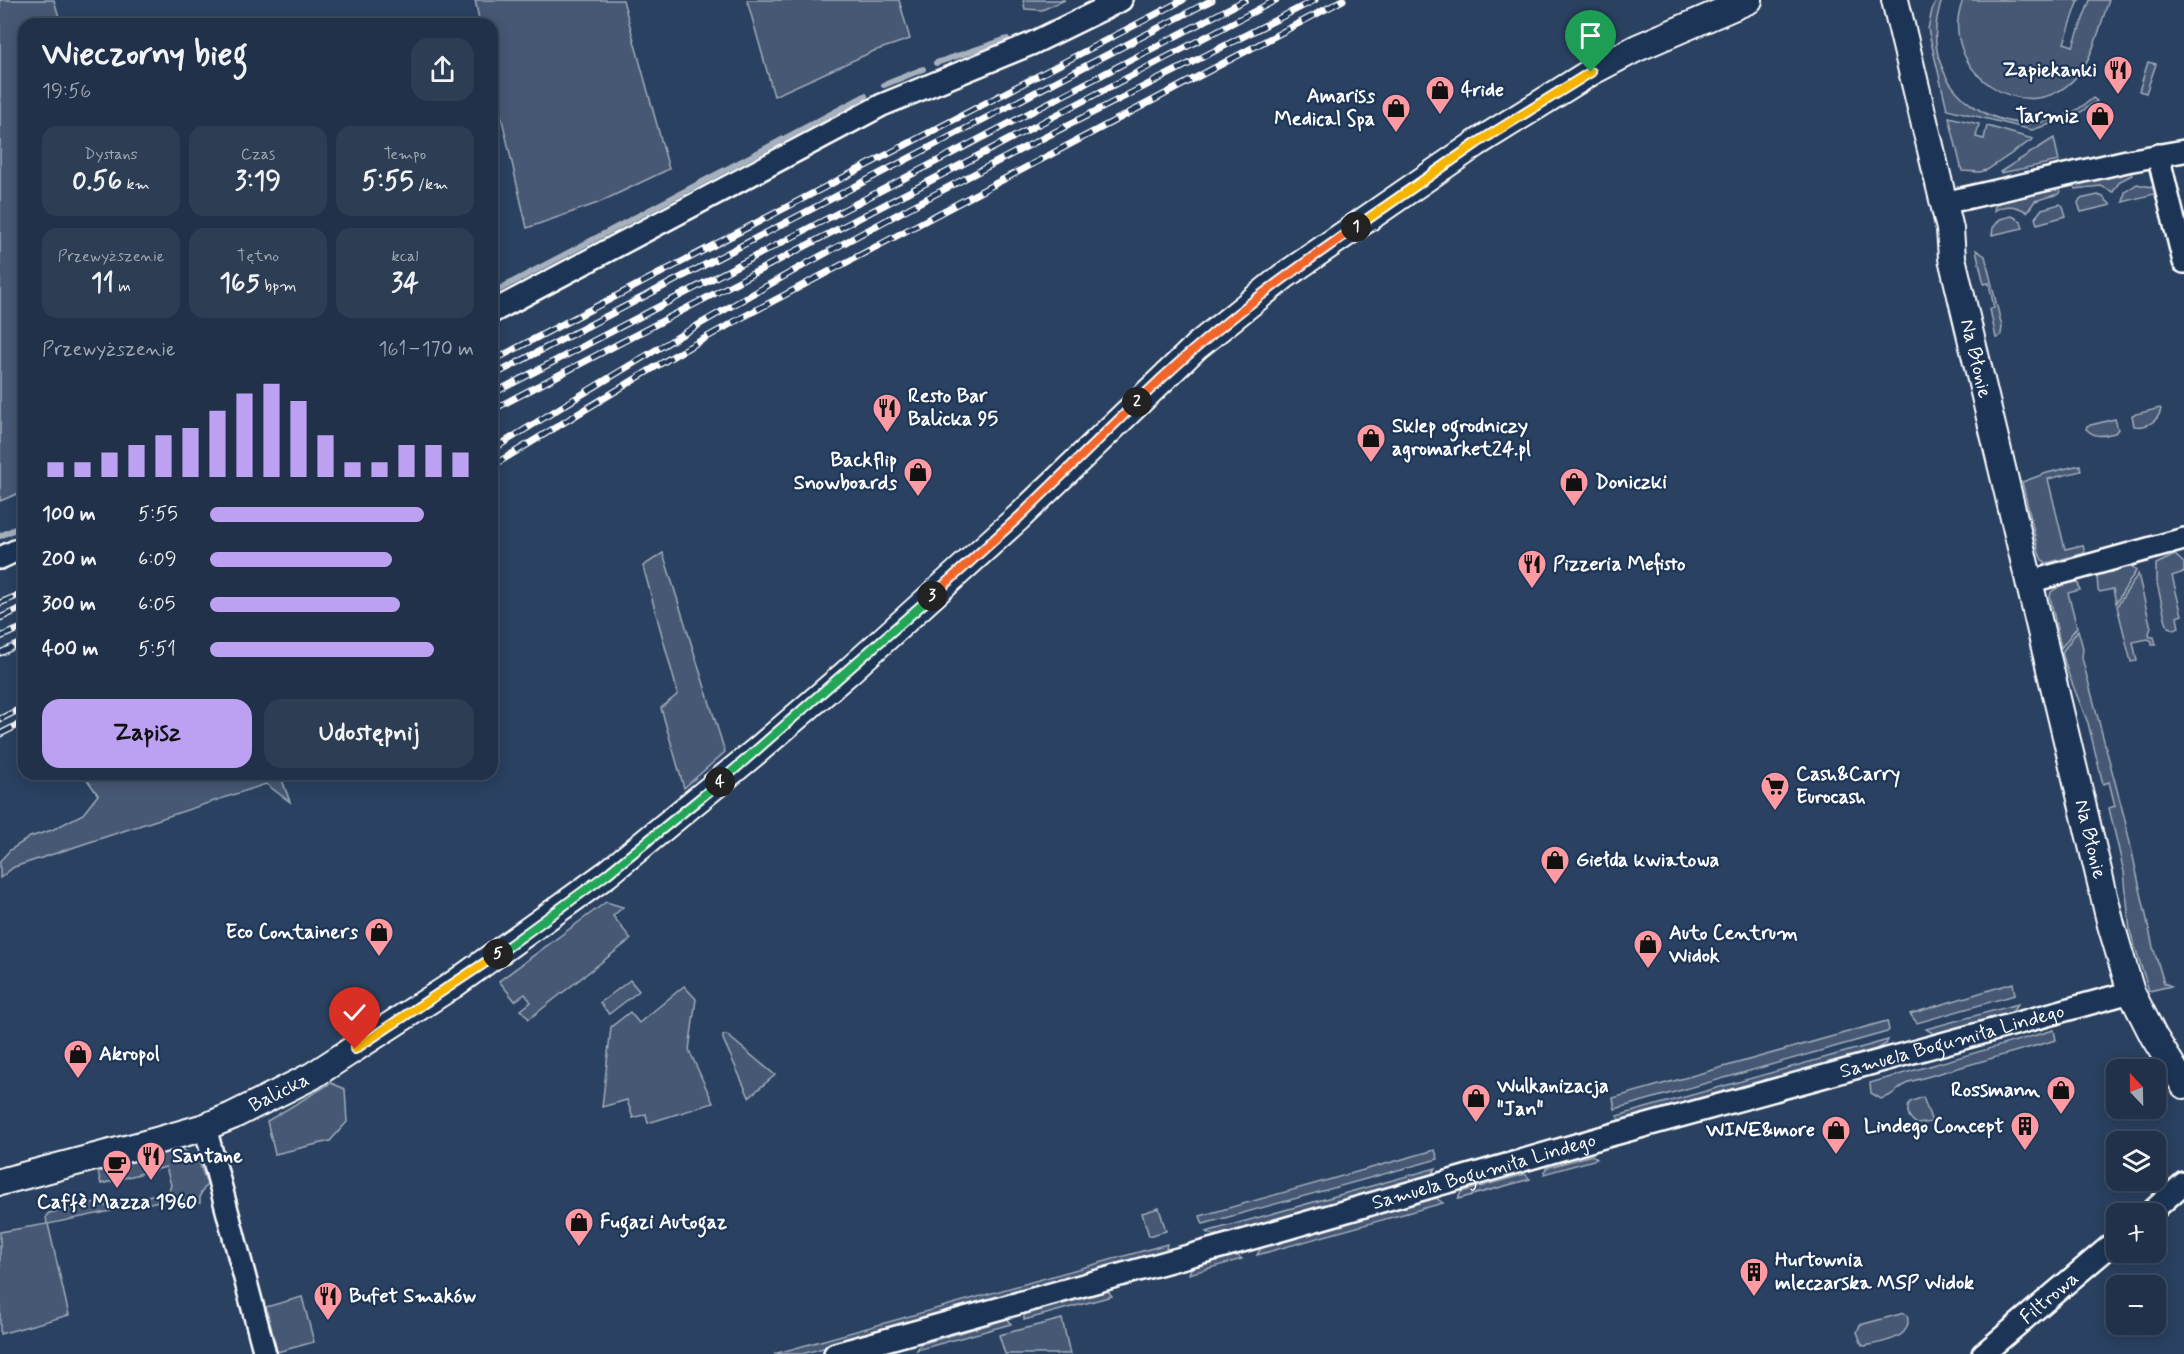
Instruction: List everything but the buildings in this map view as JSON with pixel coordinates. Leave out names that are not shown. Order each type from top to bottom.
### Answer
[{"type":"street","points":[[498,309],[882,105],[1031,44],[1121,0]]},
{"type":"street","name":"Balicka","points":[[0,1182],[205,1127],[264,1101],[312,1076],[453,985],[607,874],[715,787],[847,673],[1019,517],[1166,374],[1233,315],[1284,276],[1477,143],[1583,77],[1637,48],[1749,0]]},
{"type":"street","name":"Na Błonie","points":[[1895,0],[1950,229],[1952,258],[2111,925],[2131,992],[2154,1037],[2184,1085]]},
{"type":"street","points":[[1944,203],[2184,151]]},
{"type":"street","points":[[2158,155],[2184,262]]},
{"type":"street","points":[[2029,582],[2184,539]]},
{"type":"street","points":[[0,558],[18,550]]},
{"type":"street","name":"Samuela Bogumiła Lindego","points":[[835,1354],[1246,1240],[1660,1121],[2131,992]]},
{"type":"street","points":[[205,1127],[265,1354]]},
{"type":"street","points":[[2161,1203],[2184,1183]]},
{"type":"street","name":"Filtrowa","points":[[1983,1354],[2106,1249]]},
{"type":"shaded area","points":[[0,0],[54,0],[59,18],[18,18],[18,494],[0,501]]},
{"type":"shaded area","points":[[475,0],[623,0],[669,169],[598,203],[527,228],[498,102],[498,18],[479,18]]},
{"type":"shaded area","points":[[747,0],[899,0],[910,39],[874,51],[774,96]]},
{"type":"shaded area","points":[[1023,0],[1065,0],[1042,10],[1025,9]]},
{"type":"shaded area","points":[[1937,0],[1942,0],[1936,34],[1941,64],[1955,89],[1977,108],[2003,120],[2033,123],[2064,116],[2093,98],[2097,101],[2075,116],[2032,130],[1947,109],[1928,29],[1932,10]]},
{"type":"shaded area","points":[[1963,0],[2079,0],[2064,43],[2073,46],[2090,0],[2109,0],[2092,50],[2077,76],[2056,92],[2033,98],[2011,96],[1990,85],[1973,69],[1962,48],[1958,25]]},
{"type":"shaded area","points":[[2148,62],[2156,64],[2146,93],[2139,91]]},
{"type":"shaded area","points":[[1949,117],[1979,124],[1976,137],[1984,139],[1987,126],[2033,139],[1987,170],[1962,171]]},
{"type":"shaded area","points":[[2054,138],[2059,161],[2000,172]]},
{"type":"shaded area","points":[[2130,169],[2132,175],[2120,181],[2113,192],[2101,186],[2075,189],[2073,183]]},
{"type":"shaded area","points":[[2137,184],[2151,187],[2158,193],[2123,202],[2125,192]]},
{"type":"shaded area","points":[[2059,186],[2058,194],[2035,201],[2027,212],[2010,206],[1994,211],[1996,200]]},
{"type":"shaded area","points":[[2098,195],[2111,205],[2081,212],[2078,203],[2080,199]]},
{"type":"shaded area","points":[[2060,204],[2066,216],[2037,224],[2035,218],[2042,209]]},
{"type":"shaded area","points":[[2012,216],[2021,221],[2023,228],[1992,235],[1993,228],[2000,219]]},
{"type":"shaded area","points":[[1976,250],[1985,256],[2002,327],[1998,338],[1996,338],[1990,309],[1994,308],[1989,283],[1984,284]]},
{"type":"shaded area","points":[[2160,408],[2159,414],[2151,423],[2134,426],[2132,415]]},
{"type":"shaded area","points":[[2115,419],[2118,429],[2115,433],[2099,436],[2086,429],[2087,426]]},
{"type":"shaded area","points":[[2080,465],[2081,471],[2048,479],[2065,549],[2083,545],[2085,553],[2047,563],[2042,560],[2039,553],[2022,482]]},
{"type":"shaded area","points":[[663,553],[725,752],[684,788],[661,708],[678,694],[643,566]]},
{"type":"shaded area","points":[[2175,555],[2184,563],[2184,572],[2172,576],[2182,615],[2177,617],[2179,628],[2174,630],[2168,627],[2166,622],[2156,579],[2156,564]]},
{"type":"shaded area","points":[[2128,562],[2136,571],[2116,603],[2113,589],[2100,592],[2098,590],[2097,576],[2102,570]]},
{"type":"shaded area","points":[[2138,574],[2151,628],[2150,637],[2154,637],[2156,645],[2152,645],[2152,641],[2148,639],[2133,642],[2137,661],[2131,662],[2117,606]]},
{"type":"shaded area","points":[[2072,580],[2078,583],[2080,590],[2068,593],[2077,627],[2061,648],[2050,597],[2051,592],[2057,588],[2056,582]]},
{"type":"shaded area","points":[[2078,630],[2083,648],[2082,658],[2124,816],[2153,947],[2164,983],[2171,986],[2149,991],[2130,931],[2124,872],[2109,808],[2115,806],[2109,782],[2103,784],[2088,723],[2062,652]]},
{"type":"shaded area","points":[[87,780],[282,780],[290,802],[266,784],[14,867],[0,878],[0,861],[10,850],[30,837],[52,830],[83,814],[98,795]]},
{"type":"shaded area","points":[[606,902],[623,907],[613,916],[631,939],[529,1019],[521,1010],[531,1002],[525,994],[515,1001],[499,981]]},
{"type":"shaded area","points":[[630,980],[639,991],[609,1014],[600,1003]]},
{"type":"shaded area","points":[[2013,983],[2015,995],[1917,1023],[1910,1014]]},
{"type":"shaded area","points":[[684,986],[696,999],[689,1050],[713,1103],[648,1123],[646,1114],[633,1118],[627,1100],[602,1107],[611,1027],[630,1012],[639,1023]]},
{"type":"shaded area","points":[[2018,1004],[2012,1012],[1934,1034],[1926,1029]]},
{"type":"shaded area","points":[[1887,1021],[1889,1030],[1887,1032],[1615,1109],[1613,1098]]},
{"type":"shaded area","points":[[2054,1030],[2056,1040],[1909,1082],[1881,1099],[1871,1093],[1870,1083]]},
{"type":"shaded area","points":[[723,1035],[727,1035],[775,1075],[749,1097],[723,1039]]},
{"type":"shaded area","points":[[1888,1040],[1879,1048],[1621,1122],[1617,1116]]},
{"type":"shaded area","points":[[331,1083],[345,1089],[347,1122],[330,1141],[275,1154],[267,1121]]},
{"type":"shaded area","points":[[1923,1097],[1932,1122],[1917,1124],[1909,1115],[1908,1109],[1910,1102]]},
{"type":"shaded area","points":[[182,1149],[198,1159],[207,1184],[200,1195],[200,1203],[169,1199],[48,1224],[69,1315],[0,1334],[0,1232],[47,1224],[46,1216],[49,1213],[96,1203],[104,1206],[169,1191],[171,1185],[166,1167],[101,1184],[98,1172],[106,1170],[108,1165],[164,1150]]},
{"type":"shaded area","points":[[1435,1150],[1438,1159],[1203,1224],[1200,1216]]},
{"type":"shaded area","points":[[1592,1155],[1597,1159],[1544,1174],[1546,1168]]},
{"type":"shaded area","points":[[1436,1168],[1430,1177],[1215,1236],[1206,1232]]},
{"type":"shaded area","points":[[1525,1174],[1530,1179],[1458,1199],[1461,1192]]},
{"type":"shaded area","points":[[1436,1198],[1443,1203],[1257,1255],[1261,1248]]},
{"type":"shaded area","points":[[1159,1208],[1166,1231],[1149,1236],[1142,1213]]},
{"type":"shaded area","points":[[1167,1244],[1166,1249],[1161,1253],[802,1354],[774,1354]]},
{"type":"shaded area","points":[[1237,1255],[1242,1259],[1189,1274],[1191,1268]]},
{"type":"shaded area","points":[[1108,1291],[1112,1296],[1024,1320],[1024,1315]]},
{"type":"shaded area","points":[[302,1297],[314,1342],[277,1352],[266,1307]]},
{"type":"shaded area","points":[[1904,1313],[1907,1315],[1908,1323],[1901,1334],[1888,1341],[1862,1345],[1857,1332],[1860,1325]]},
{"type":"shaded area","points":[[1008,1319],[1011,1324],[917,1350],[921,1344]]},
{"type":"shaded area","points":[[1062,1319],[1070,1354],[1005,1354],[999,1335]]},
{"type":"waterway","points":[[936,63],[1007,39]]},
{"type":"waterway","points":[[884,85],[923,69]]},
{"type":"waterway","points":[[498,290],[865,96]]},
{"type":"waterway","points":[[0,536],[18,528]]},
{"type":"railway","points":[[498,358],[1183,0]]},
{"type":"railway","points":[[498,373],[1212,0]]},
{"type":"railway","points":[[498,391],[1245,0]]},
{"type":"railway","points":[[498,407],[1276,0]]},
{"type":"railway","points":[[498,446],[653,352],[820,256],[1031,144],[1315,0]]},
{"type":"railway","points":[[498,462],[675,355],[743,317],[1343,0]]},
{"type":"railway","points":[[0,603],[18,596]]},
{"type":"railway","points":[[0,618],[18,610]]},
{"type":"railway","points":[[0,637],[18,630]]},
{"type":"railway","points":[[0,653],[18,645]]},
{"type":"railway","points":[[0,719],[18,710]]},
{"type":"railway","points":[[0,734],[18,725]]},
{"type":"place","name":"Zapiekanki","points":[[2118,96]]},
{"type":"place","name":"4ride","points":[[1440,116]]},
{"type":"place","name":"Amariss Medical Spa","points":[[1396,134]]},
{"type":"place","name":"Tarmiz","points":[[2100,142]]},
{"type":"place","name":"Resto Bar Balicka 95","points":[[887,434]]},
{"type":"place","name":"Sklep ogrodniczy agromarket24.pl","points":[[1371,464]]},
{"type":"place","name":"Backflip Snowboards","points":[[918,498]]},
{"type":"place","name":"Doniczki","points":[[1574,508]]},
{"type":"place","name":"Pizzeria Mefisto","points":[[1532,590]]},
{"type":"place","name":"Cash&Carry Eurocash","points":[[1775,812]]},
{"type":"place","name":"Giełda kwiatowa","points":[[1555,886]]},
{"type":"place","name":"Eco Containers","points":[[379,958]]},
{"type":"place","name":"Auto Centrum Widok","points":[[1648,970]]},
{"type":"place","name":"Akropol","points":[[78,1080]]},
{"type":"place","name":"Rossmann","points":[[2061,1116]]},
{"type":"place","name":"Wulkanizacja \"Jan\"","points":[[1476,1124]]},
{"type":"place","name":"Lindego Concept","points":[[2025,1152]]},
{"type":"place","name":"WINE&more","points":[[1836,1156]]},
{"type":"place","name":"Santane","points":[[151,1182]]},
{"type":"place","name":"Caffè Mazza 1960","points":[[117,1190]]},
{"type":"place","name":"Fugazi Autogaz","points":[[579,1248]]},
{"type":"place","name":"Hurtownia mleczarska MSP Widok","points":[[1754,1298]]},
{"type":"place","name":"Bufet Smaków","points":[[328,1322]]},
{"type":"route","points":[[355,1049],[505,949],[607,874],[715,787],[923,605],[1019,517],[1166,374],[1233,315],[1284,276],[1477,143],[1591,72]]}]
